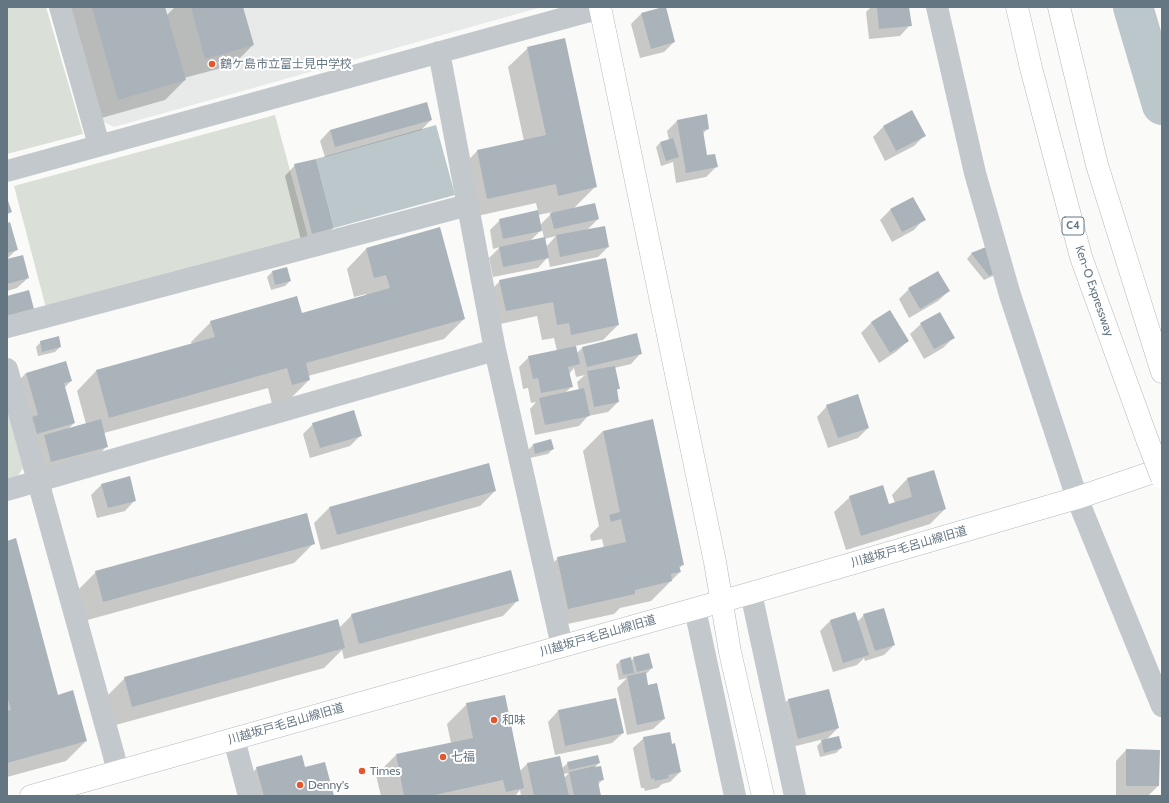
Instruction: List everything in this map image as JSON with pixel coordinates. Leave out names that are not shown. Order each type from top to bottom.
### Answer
[{"type":"main road","name":"Ken-O Expressway","points":[[1017,7],[1031,68],[1081,257],[1162,478]]},
{"type":"main road","points":[[1058,7],[1097,165],[1162,372]]},
{"type":"main road","points":[[601,8],[714,562],[730,652],[763,796]]},
{"type":"main road","name":"川越坂戸毛呂山線旧道","points":[[31,796],[751,593],[1077,498],[1162,469]]},
{"type":"street","points":[[60,7],[99,145]]},
{"type":"street","points":[[938,7],[975,173],[1013,302],[1077,498],[1162,706]]},
{"type":"street","points":[[7,171],[601,8]]},
{"type":"street","points":[[439,52],[495,350],[562,646]]},
{"type":"street","points":[[7,326],[468,205]]},
{"type":"street","points":[[7,490],[495,350]]},
{"type":"street","points":[[7,369],[118,772]]},
{"type":"street","points":[[751,593],[795,796]]},
{"type":"street","points":[[695,609],[735,796]]},
{"type":"street","points":[[234,739],[249,796]]},
{"type":"shaded area","points":[[7,7],[46,7],[83,134],[7,154]]},
{"type":"shaded area","name":"鶴ケ島市立富士見中学校","points":[[70,7],[542,7],[114,127],[101,121]]},
{"type":"shaded area","points":[[275,115],[308,237],[46,308],[14,186]]},
{"type":"shaded area","points":[[436,125],[455,195],[334,228],[316,159]]},
{"type":"shaded area","points":[[7,409],[23,468],[18,476],[7,479]]},
{"type":"building","points":[[92,7],[165,7],[186,80],[118,100]]},
{"type":"building","points":[[191,7],[243,7],[254,45],[205,59]]},
{"type":"building","points":[[666,7],[675,42],[651,49],[641,13]]},
{"type":"building","points":[[877,7],[909,7],[912,26],[879,29]]},
{"type":"building","points":[[565,38],[597,187],[558,196],[556,184],[487,199],[477,150],[546,135],[527,47]]},
{"type":"building","points":[[427,102],[432,120],[335,147],[330,130]]},
{"type":"building","points":[[912,110],[926,136],[896,151],[883,126]]},
{"type":"building","points":[[707,114],[709,129],[703,130],[707,155],[715,154],[718,167],[686,173],[677,120]]},
{"type":"building","points":[[673,138],[679,157],[666,161],[660,142]]},
{"type":"building","points":[[316,159],[334,228],[312,234],[294,164]]},
{"type":"building","points":[[913,197],[926,220],[902,232],[890,209]]},
{"type":"building","points":[[7,198],[12,212],[7,214]]},
{"type":"building","points":[[595,203],[599,219],[554,229],[550,213]]},
{"type":"building","points":[[538,210],[542,231],[503,239],[499,219]]},
{"type":"building","points":[[10,222],[18,250],[7,253],[7,223]]},
{"type":"building","points":[[605,226],[609,247],[560,257],[556,235]]},
{"type":"building","points":[[440,227],[465,319],[306,363],[310,380],[292,385],[287,368],[109,418],[96,370],[215,337],[210,321],[297,296],[302,313],[390,288],[386,275],[374,278],[366,248]]},
{"type":"building","points":[[545,237],[549,258],[503,267],[499,247]]},
{"type":"building","points":[[991,245],[1001,271],[989,276],[971,253]]},
{"type":"building","points":[[23,255],[29,278],[7,284],[7,259]]},
{"type":"building","points":[[606,258],[619,325],[571,335],[569,323],[557,325],[553,302],[506,311],[499,280]]},
{"type":"building","points":[[287,267],[291,281],[275,285],[272,271]]},
{"type":"building","points":[[938,271],[950,291],[920,309],[908,288]]},
{"type":"building","points":[[29,290],[34,309],[8,316],[7,296]]},
{"type":"building","points":[[890,310],[909,341],[890,353],[871,322]]},
{"type":"building","points":[[940,312],[955,338],[934,349],[920,323]]},
{"type":"building","points":[[637,333],[642,354],[587,367],[582,347]]},
{"type":"building","points":[[59,336],[61,347],[42,352],[40,341]]},
{"type":"building","points":[[576,346],[580,364],[568,367],[573,387],[541,393],[538,378],[533,379],[528,356]]},
{"type":"building","points":[[66,361],[72,381],[64,383],[75,423],[37,434],[32,417],[38,415],[26,373]]},
{"type":"building","points":[[615,366],[620,389],[617,389],[619,402],[594,407],[587,371]]},
{"type":"building","points":[[584,388],[590,416],[545,425],[539,398]]},
{"type":"building","points":[[858,394],[869,428],[838,438],[826,405]]},
{"type":"building","points":[[354,410],[362,436],[320,448],[312,423]]},
{"type":"building","points":[[101,419],[108,447],[51,462],[44,435]]},
{"type":"building","points":[[653,419],[684,565],[679,566],[681,572],[671,574],[672,581],[635,590],[635,594],[568,609],[557,557],[626,542],[621,519],[611,522],[609,515],[620,512],[603,431]]},
{"type":"building","points":[[551,439],[554,449],[535,454],[533,444]]},
{"type":"building","points":[[489,463],[496,491],[337,535],[329,507]]},
{"type":"building","points":[[934,470],[946,509],[861,536],[849,496],[883,485],[889,504],[912,497],[907,478]]},
{"type":"building","points":[[130,476],[136,501],[108,508],[101,484]]},
{"type":"building","points":[[307,513],[315,544],[103,602],[95,571]]},
{"type":"building","points":[[16,538],[58,695],[73,690],[87,741],[7,763],[7,711],[11,710],[7,696],[7,541]]},
{"type":"building","points":[[511,570],[519,601],[359,644],[351,614]]},
{"type":"building","points":[[884,608],[895,645],[875,651],[863,614]]},
{"type":"building","points":[[855,612],[869,655],[843,663],[830,620]]},
{"type":"building","points":[[338,619],[345,648],[132,707],[124,677]]},
{"type":"building","points":[[649,653],[653,668],[637,672],[633,657]]},
{"type":"building","points":[[631,657],[634,673],[623,675],[620,660]]},
{"type":"building","points":[[646,672],[648,685],[657,683],[665,719],[637,725],[627,676]]},
{"type":"building","points":[[829,689],[839,728],[798,739],[788,699]]},
{"type":"building","points":[[505,695],[524,788],[506,792],[503,780],[430,796],[404,796],[396,754],[473,738],[466,703]]},
{"type":"building","points":[[616,698],[624,733],[565,746],[558,710]]},
{"type":"building","points":[[670,732],[672,744],[675,743],[681,772],[668,775],[669,778],[655,781],[654,778],[651,779],[643,737]]},
{"type":"building","points":[[839,736],[842,748],[824,753],[821,740]]},
{"type":"building","points":[[1126,749],[1160,750],[1159,786],[1126,786]]},
{"type":"building","points":[[302,755],[305,767],[325,762],[334,796],[264,796],[256,767]]},
{"type":"building","points":[[598,755],[600,763],[569,770],[567,762]]},
{"type":"building","points":[[560,756],[569,796],[534,796],[527,763]]},
{"type":"building","points":[[601,766],[604,780],[598,781],[601,796],[574,796],[569,772]]},
{"type":"waterway","points":[[1133,7],[1162,105]]},
{"type":"place","name":"鶴ケ島市立富士見中学校","points":[[212,64]]},
{"type":"place","name":"和味","points":[[494,720]]},
{"type":"place","name":"七福","points":[[443,757]]},
{"type":"place","name":"Times","points":[[362,771]]},
{"type":"place","name":"Denny's","points":[[300,785]]}]
